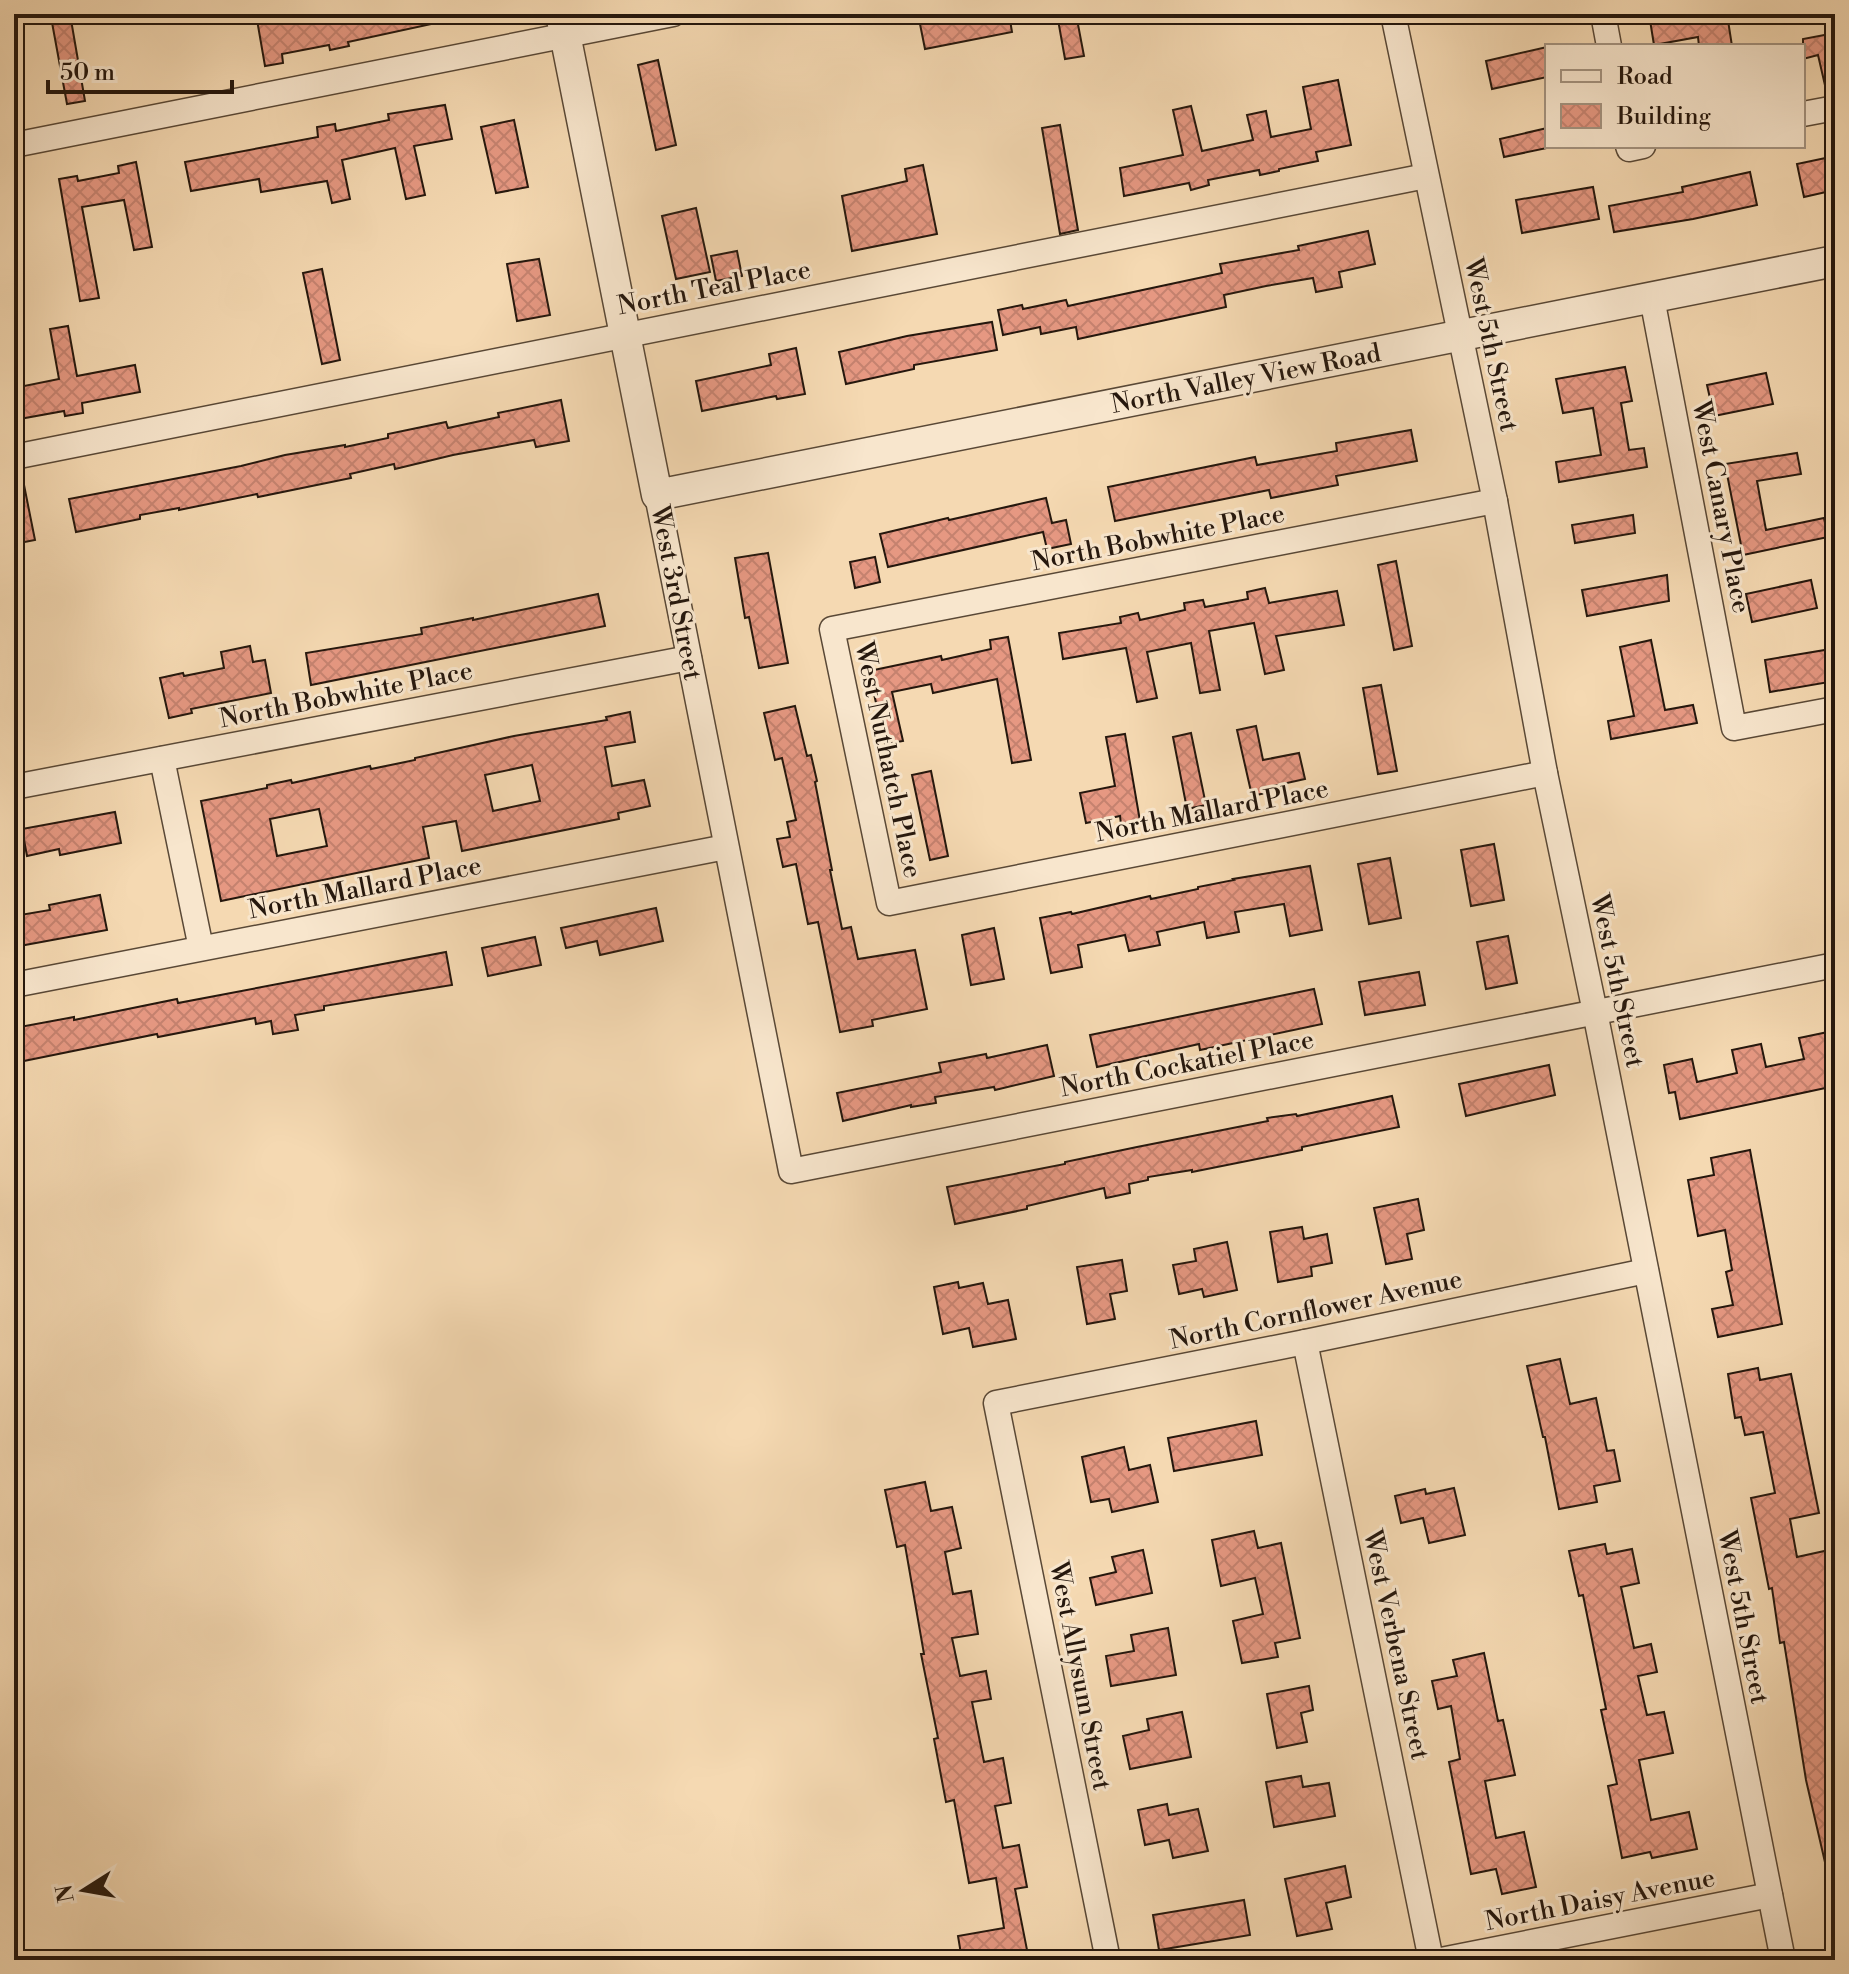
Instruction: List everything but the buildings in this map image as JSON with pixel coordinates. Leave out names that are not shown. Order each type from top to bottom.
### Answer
[{"type":"street","points":[[14,145],[564,25],[673,14]]},
{"type":"street","name":"West 5th Street","points":[[1393,14],[1495,501],[1545,773],[1783,1960]]},
{"type":"street","points":[[1603,14],[1609,44]]},
{"type":"street","name":"West 3rd Street","points":[[564,25],[791,1171]]},
{"type":"street","points":[[1805,114],[1835,108]]},
{"type":"street","name":"North Teal Place","points":[[14,457],[1426,176]]},
{"type":"street","name":"North Valley View Road","points":[[657,495],[1835,261]]},
{"type":"street","name":"West Canary Place","points":[[1652,298],[1734,728],[1835,709]]},
{"type":"street","name":"North Bobwhite Place","points":[[832,629],[1495,501]]},
{"type":"street","name":"West Nuthatch Place","points":[[832,629],[889,903]]},
{"type":"street","name":"North Bobwhite Place","points":[[14,787],[689,658]]},
{"type":"street","points":[[162,759],[201,948]]},
{"type":"street","name":"North Mallard Place","points":[[889,903],[1545,773]]},
{"type":"street","name":"North Mallard Place","points":[[14,985],[726,847]]},
{"type":"street","name":"North Cockatiel Place","points":[[791,1171],[1835,965]]},
{"type":"street","name":"North Cornflower Avenue","points":[[996,1403],[1646,1271]]},
{"type":"street","name":"West Verbena Street","points":[[1305,1342],[1431,1960]]},
{"type":"street","name":"West Allysum Street","points":[[996,1403],[1108,1960]]},
{"type":"street","name":"North Daisy Avenue","points":[[1441,1960],[1770,1895]]}]
